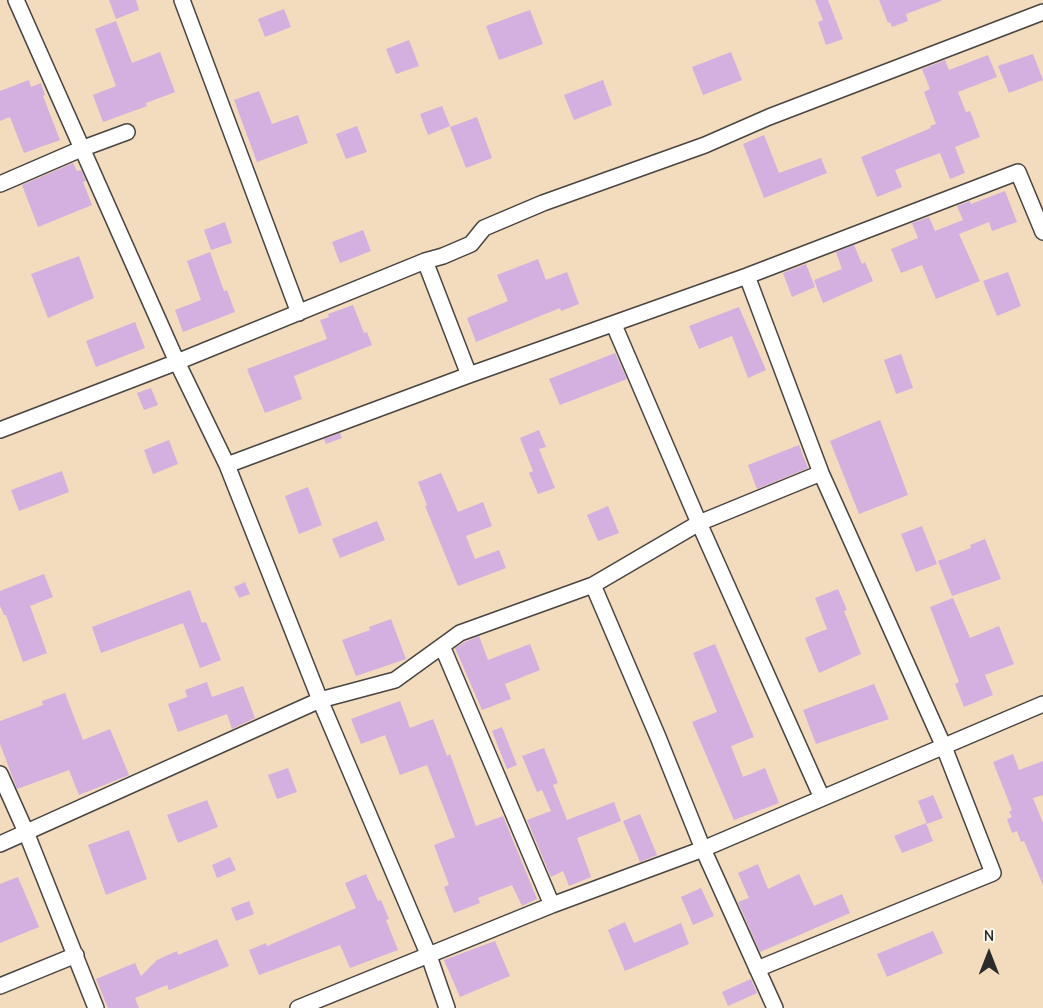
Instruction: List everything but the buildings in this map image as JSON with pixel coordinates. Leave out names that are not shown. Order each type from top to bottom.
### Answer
[{"type":"street","points":[[16,0],[177,362],[226,465],[320,700],[429,956],[447,1008]]},
{"type":"street","points":[[182,0],[299,313]]},
{"type":"street","points":[[1040,0],[1043,4]]},
{"type":"street","points":[[0,430],[177,362],[425,261],[443,256],[471,244],[484,228],[543,203],[705,145],[769,117],[1043,12]]},
{"type":"street","points":[[0,184],[81,148],[127,132]]},
{"type":"street","points":[[226,465],[747,276],[1018,172],[1043,232]]},
{"type":"street","points":[[425,261],[469,375]]},
{"type":"street","points":[[747,276],[821,474],[944,747],[993,873],[757,969]]},
{"type":"street","points":[[614,325],[699,523],[822,798]]},
{"type":"street","points":[[0,844],[320,700],[395,680],[460,633],[593,585],[699,523],[821,474]]},
{"type":"street","points":[[593,585],[703,849],[776,1008]]},
{"type":"street","points":[[441,646],[552,905]]},
{"type":"street","points":[[298,1008],[552,905],[703,849],[1043,704]]},
{"type":"street","points":[[0,774],[26,832],[96,1008]]},
{"type":"street","points":[[0,986],[76,955]]}]
